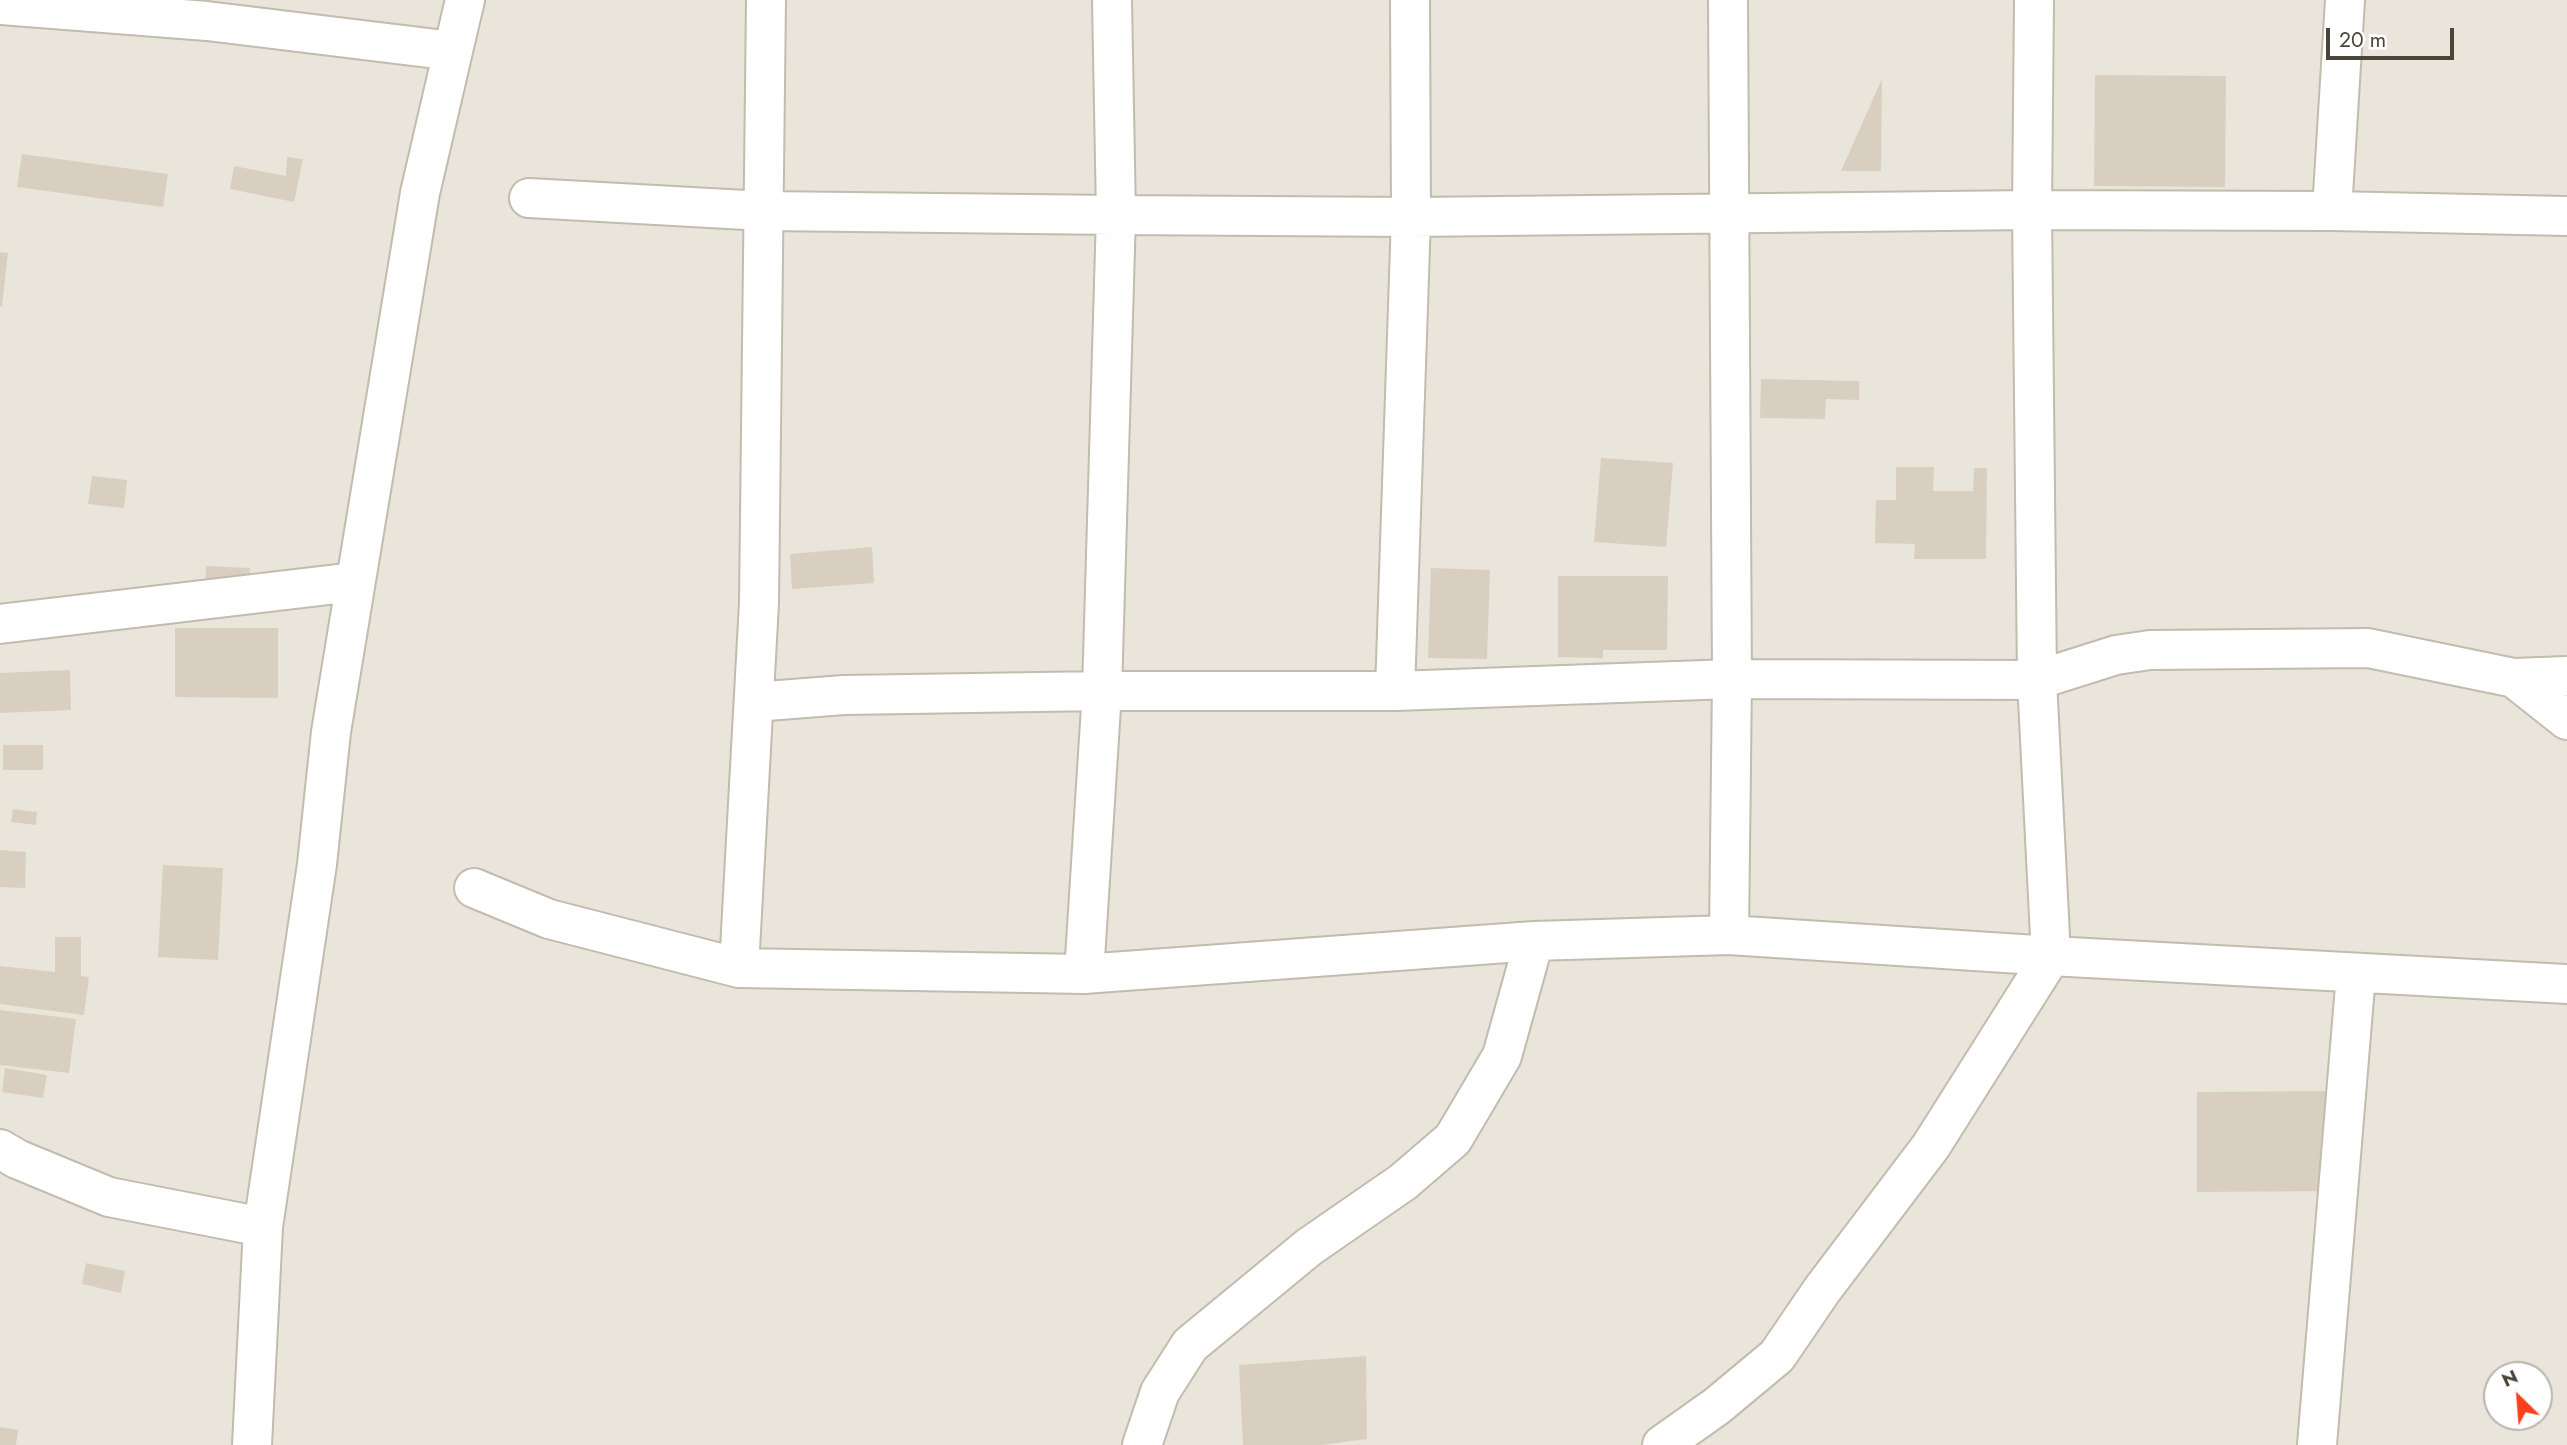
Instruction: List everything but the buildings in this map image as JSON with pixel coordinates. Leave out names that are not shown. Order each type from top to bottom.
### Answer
[{"type":"street","points":[[252,1445],[264,1227],[317,864],[331,732],[420,192],[465,0]]},
{"type":"street","points":[[739,968],[759,603],[766,0]]},
{"type":"street","points":[[1084,974],[1102,691],[1116,215],[1112,0]]},
{"type":"street","points":[[1395,691],[1411,217],[1410,0]]},
{"type":"street","points":[[1728,0],[1732,679],[1729,934]]},
{"type":"street","points":[[1662,1445],[1717,1406],[1777,1356],[1822,1290],[1931,1146],[2051,956],[2037,680],[2032,211],[2034,0]]},
{"type":"street","points":[[2332,211],[2345,0]]},
{"type":"street","points":[[0,5],[207,21],[453,51]]},
{"type":"street","points":[[529,198],[764,211],[1116,215],[1411,217],[2332,211],[2567,216]]},
{"type":"street","points":[[0,624],[354,582]]},
{"type":"street","points":[[754,702],[844,695],[1102,691],[1395,691],[1732,679],[2037,680],[2116,655],[2150,650],[2368,648],[2514,678],[2567,676]]},
{"type":"street","points":[[2514,678],[2567,720]]},
{"type":"street","points":[[474,888],[549,919],[739,968],[1084,974],[1534,941],[1729,934],[2051,956],[2567,984]]},
{"type":"street","points":[[1142,1445],[1160,1392],[1190,1345],[1309,1247],[1403,1182],[1453,1139],[1502,1056],[1534,941]]},
{"type":"street","points":[[2317,1445],[2356,974]]},
{"type":"street","points":[[0,1149],[17,1159],[109,1197],[264,1227]]},
{"type":"shaded area","points":[[0,0],[2567,0],[2567,1445],[0,1445]]}]
